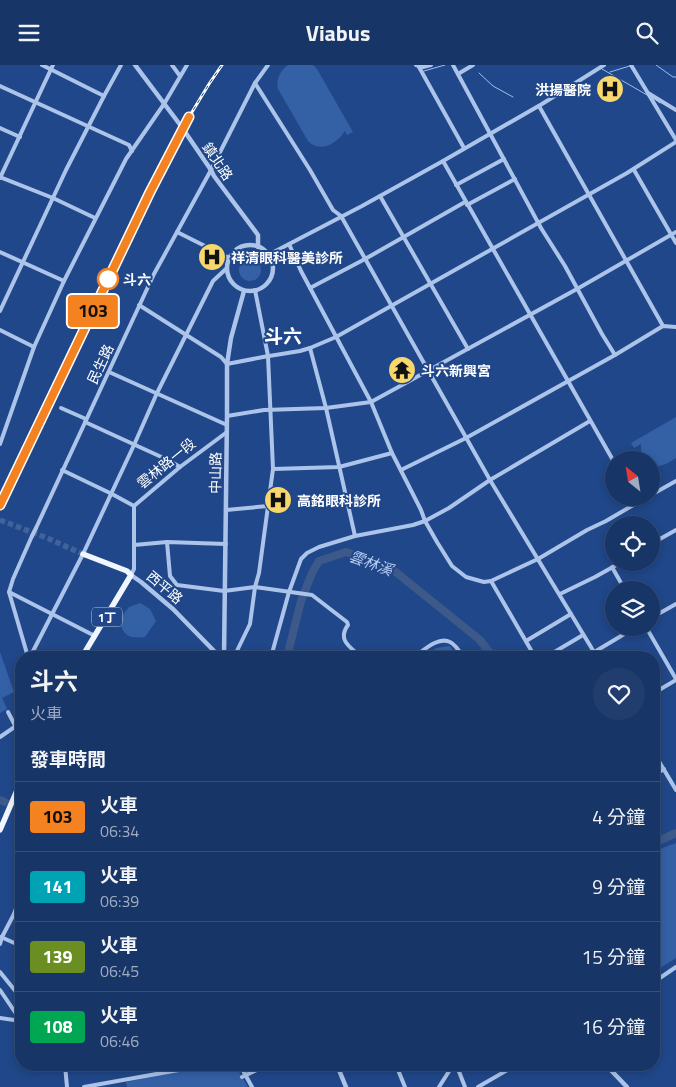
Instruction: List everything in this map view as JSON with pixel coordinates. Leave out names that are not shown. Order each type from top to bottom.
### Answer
[{"type":"main road","name":"西平路","points":[[83,554],[127,571],[131,575]]},
{"type":"main road","name":"雲林路一段","points":[[86,651],[131,575]]},
{"type":"main road","points":[[0,830],[2,819],[7,813],[15,795]]},
{"type":"street","points":[[42,65],[52,67],[104,96]]},
{"type":"street","points":[[0,311],[88,126],[120,66],[114,65]]},
{"type":"street","name":"鎮北路","points":[[135,65],[181,126],[214,176],[258,235],[258,247]]},
{"type":"street","points":[[172,65],[180,76]]},
{"type":"street","points":[[0,444],[34,347],[64,281],[132,151],[164,104],[187,65]]},
{"type":"street","name":"民生路","points":[[9,592],[62,470],[154,274],[211,170],[255,83],[268,65]]},
{"type":"street","points":[[418,66],[431,65]]},
{"type":"street","points":[[453,65],[539,223],[615,355]]},
{"type":"street","points":[[458,74],[473,65]]},
{"type":"street","points":[[268,255],[442,161],[538,106],[604,65]]},
{"type":"street","points":[[418,66],[464,148]]},
{"type":"street","points":[[139,305],[221,357],[226,364],[310,349],[336,337],[634,170],[676,141],[631,66]]},
{"type":"street","points":[[52,67],[0,178],[53,198],[96,218]]},
{"type":"street","points":[[255,83],[333,210],[341,216],[490,480],[593,651]]},
{"type":"street","points":[[0,86],[129,145],[132,151]]},
{"type":"street","points":[[648,95],[676,110]]},
{"type":"street","points":[[538,106],[663,326]]},
{"type":"street","points":[[0,128],[20,137]]},
{"type":"street","points":[[456,185],[504,159]]},
{"type":"street","points":[[442,161],[608,451]]},
{"type":"street","points":[[634,170],[676,243]]},
{"type":"street","points":[[310,287],[515,179]]},
{"type":"street","points":[[380,196],[468,349]]},
{"type":"street","points":[[176,232],[227,257],[231,257]]},
{"type":"street","points":[[227,416],[270,409],[326,408],[371,402],[577,289],[676,232]]},
{"type":"street","points":[[289,244],[301,271],[371,402],[392,453],[425,521],[452,566],[466,577],[484,582],[491,581],[538,559],[632,506]]},
{"type":"street","points":[[32,651],[83,554],[157,393],[213,281],[227,268],[231,257],[236,251],[246,246],[263,249],[273,266],[271,278],[263,288],[244,291],[233,284],[227,268]]},
{"type":"street","points":[[0,252],[64,281]]},
{"type":"street","points":[[237,651],[250,624],[274,469],[268,356],[255,290]]},
{"type":"street","name":"中山路","points":[[224,651],[226,364],[244,291]]},
{"type":"street","points":[[401,470],[466,438],[663,326],[676,327]]},
{"type":"street","points":[[0,330],[34,347]]},
{"type":"street","points":[[310,349],[326,408],[355,536]]},
{"type":"street","points":[[108,372],[227,425]]},
{"type":"street","points":[[61,407],[180,467]]},
{"type":"street","points":[[274,651],[289,592],[301,559],[308,553],[320,547],[355,536],[425,521],[590,421]]},
{"type":"street","points":[[0,430],[5,433]]},
{"type":"street","name":"雲林路一段","points":[[131,575],[134,569],[134,506],[227,431]]},
{"type":"street","points":[[274,469],[339,467],[392,453]]},
{"type":"street","points":[[62,470],[112,493],[134,506]]},
{"type":"street","points":[[660,490],[676,481]]},
{"type":"street","points":[[226,510],[268,506]]},
{"type":"street","points":[[660,539],[676,530]]},
{"type":"street","points":[[134,545],[166,542],[226,545]]},
{"type":"street","points":[[166,542],[170,576],[177,585],[224,591],[255,587],[312,595],[347,622],[348,625],[343,633],[344,638],[346,643],[355,651]]},
{"type":"street","points":[[560,594],[605,571]]},
{"type":"street","name":"西平路","points":[[131,575],[141,581],[173,609],[215,651]]},
{"type":"street","points":[[491,581],[531,651]]},
{"type":"street","points":[[9,592],[95,636]]},
{"type":"street","points":[[9,592],[27,651]]},
{"type":"street","points":[[660,613],[676,604]]},
{"type":"street","points":[[526,641],[571,614]]},
{"type":"street","points":[[556,651],[583,635]]},
{"type":"street","points":[[596,651],[621,636]]},
{"type":"street","points":[[651,636],[660,651]]},
{"type":"street","points":[[423,651],[436,642],[445,641],[451,642],[459,651]]},
{"type":"street","points":[[660,651],[676,679],[660,689]]},
{"type":"street","points":[[8,713],[15,724]]},
{"type":"street","points":[[0,737],[15,727]]},
{"type":"street","points":[[660,763],[676,790]]},
{"type":"street","points":[[660,771],[664,769]]},
{"type":"street","points":[[0,944],[1,937],[14,914]]},
{"type":"street","points":[[1,937],[15,943]]},
{"type":"street","points":[[660,978],[676,967]]},
{"type":"street","points":[[0,972],[15,991]]},
{"type":"street","points":[[0,990],[15,1012]]},
{"type":"street","points":[[0,1018],[15,1020]]},
{"type":"street","points":[[65,1071],[66,1087]]},
{"type":"street","points":[[84,1087],[175,1071]]},
{"type":"street","points":[[242,1071],[252,1087]]},
{"type":"street","points":[[244,1076],[254,1071]]},
{"type":"street","points":[[339,1071],[346,1087]]},
{"type":"street","points":[[398,1071],[405,1087]]},
{"type":"street","points":[[439,1087],[450,1071]]},
{"type":"street","points":[[459,1071],[465,1087]]},
{"type":"street","points":[[478,1087],[506,1071]]},
{"type":"street","points":[[612,1071],[627,1087]]},
{"type":"street","points":[[122,1081],[123,1087]]},
{"type":"shaded area","points":[[288,65],[313,65],[317,69],[353,132],[347,135],[345,131],[333,143],[323,147],[313,145],[308,141],[278,89],[279,75]]},
{"type":"shaded area","points":[[250,259],[258,262],[261,270],[258,278],[250,281],[242,278],[239,270],[242,262]]},
{"type":"shaded area","points":[[676,417],[676,458],[660,465],[660,451],[641,451],[641,444],[634,448],[631,443]]},
{"type":"shaded area","points":[[140,603],[150,609],[156,621],[145,637],[131,637],[122,630],[119,620],[129,607]]},
{"type":"shaded area","points":[[450,646],[453,651],[431,651],[436,648]]},
{"type":"shaded area","points":[[0,652],[14,692],[2,698],[7,709],[0,713]]},
{"type":"shaded area","points":[[676,843],[676,958],[660,968],[660,849]]},
{"type":"shaded area","points":[[176,1071],[239,1071],[248,1087],[127,1087],[126,1082]]},
{"type":"waterway","points":[[424,71],[445,65]]},
{"type":"waterway","points":[[610,72],[633,65]]},
{"type":"waterway","points":[[656,65],[673,77],[676,77]]},
{"type":"waterway","points":[[602,69],[647,95]]},
{"type":"waterway","points":[[479,73],[493,86],[513,97]]},
{"type":"waterway","points":[[653,98],[660,103]]},
{"type":"waterway","name":"雲林溪","points":[[288,651],[301,601],[312,573],[319,561],[346,552],[392,569],[480,640],[488,651]]},
{"type":"waterway","name":"雲林溪","points":[[0,800],[5,802]]},
{"type":"waterway","name":"雲林溪","points":[[660,840],[676,833]]},
{"type":"tunnel","points":[[0,520],[83,554]]},
{"type":"railway","points":[[0,505],[150,192],[189,117],[222,65]]},
{"type":"train","name":"103","points":[[0,505],[150,192],[189,117]]},
{"type":"place","name":"洪揚醫院","points":[[610,89]]},
{"type":"place","name":"祥清眼科醫美診所","points":[[212,257]]},
{"type":"place","name":"斗六","points":[[108,279]]},
{"type":"place","name":"斗六新興宮","points":[[402,370]]},
{"type":"place","name":"高銘眼科診所","points":[[278,500]]},
{"type":"district","name":"斗六","points":[[283,335]]}]
